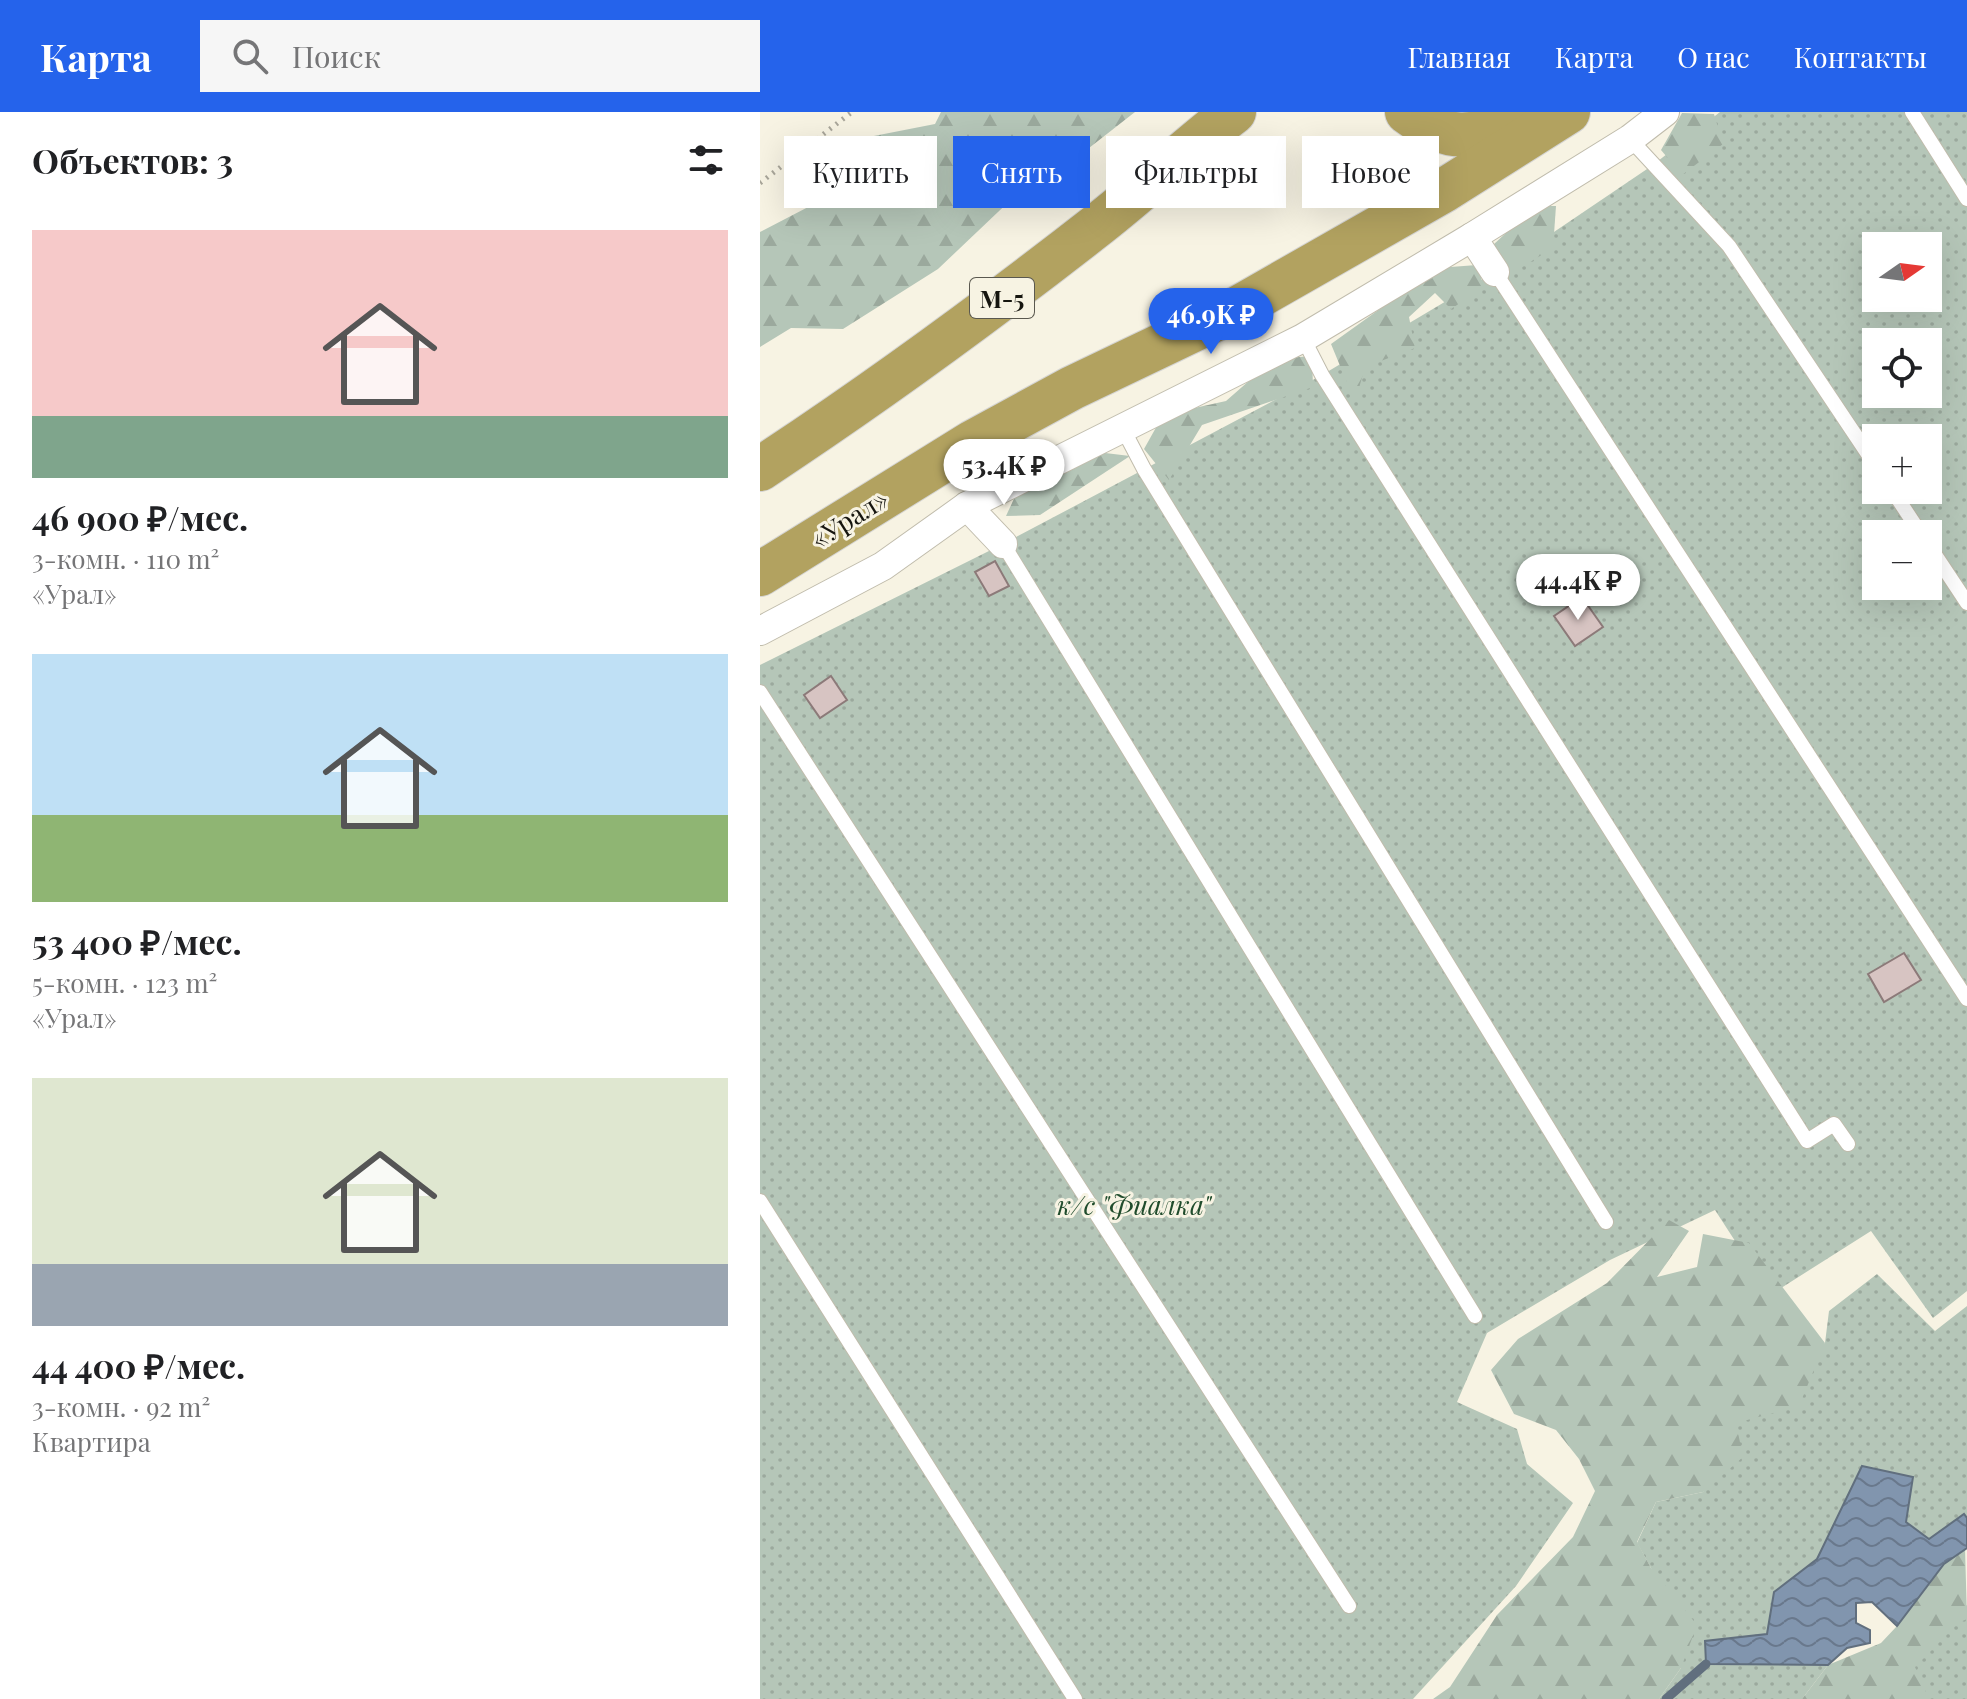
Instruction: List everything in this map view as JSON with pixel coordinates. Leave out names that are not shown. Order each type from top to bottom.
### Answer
[{"type":"highway","name":"М-5","points":[[760,469],[899,376],[962,329],[1101,222],[1234,112]]},
{"type":"highway","points":[[1407,112],[1430,129],[1466,136],[1545,112]]},
{"type":"highway","name":"«Урал»","points":[[760,574],[973,442],[1072,388],[1229,313],[1443,191],[1568,112]]},
{"type":"street","points":[[760,631],[883,566],[967,506],[1303,338],[1630,139],[1665,112]]},
{"type":"street","points":[[1472,237],[1495,272]]},
{"type":"street","points":[[967,506],[1003,544]]},
{"type":"lane","points":[[1912,112],[1967,199]]},
{"type":"lane","points":[[1630,139],[1729,246],[1862,445]]},
{"type":"lane","points":[[1495,272],[1967,999]]},
{"type":"lane","points":[[1303,338],[1322,375],[1807,1141],[1834,1124],[1848,1144]]},
{"type":"lane","points":[[1123,429],[1144,469],[1606,1222]]},
{"type":"lane","points":[[1003,544],[1475,1316]]},
{"type":"lane","points":[[1942,565],[1967,603]]},
{"type":"lane","points":[[760,692],[1349,1606]]},
{"type":"lane","points":[[760,1201],[1075,1699]]},
{"type":"path","points":[[760,183],[852,112]]},
{"type":"green space","points":[[941,112],[1135,112],[1090,147],[1090,136],[953,136],[953,208],[1002,208],[938,269],[843,329],[791,328],[760,347],[760,232],[806,208],[937,208],[937,136],[874,136],[935,124]]},
{"type":"green space","name":"к/с \"Фиалка\"","points":[[1720,112],[1967,112],[1967,1291],[1933,1318],[1871,1231],[1770,1295],[1715,1210],[1610,1260],[1487,1333],[1457,1402],[1517,1429],[1527,1464],[1573,1503],[1516,1586],[1413,1699],[760,1699],[760,665],[1003,544],[1322,375],[1495,272],[1653,165]]},
{"type":"green space","points":[[1682,113],[1714,114],[1723,144],[1682,175],[1661,150]]},
{"type":"green space","points":[[1535,206],[1556,206],[1553,248],[1509,275],[1493,245]]},
{"type":"green space","points":[[1477,265],[1484,287],[1451,309],[1435,293],[1409,317],[1415,348],[1365,367],[1355,402],[1331,344],[1437,268]]},
{"type":"green space","points":[[1312,356],[1313,387],[1202,425],[1169,480],[1144,449],[1163,415],[1226,401],[1274,359]]},
{"type":"green space","points":[[1097,452],[1130,456],[1040,515],[1006,516],[1018,490]]},
{"type":"green space","points":[[1669,1220],[1689,1231],[1657,1277],[1697,1267],[1703,1234],[1749,1243],[1825,1343],[1799,1406],[1736,1423],[1743,1457],[1703,1492],[1656,1502],[1637,1542],[1651,1568],[1697,1625],[1681,1668],[1659,1699],[1433,1699],[1450,1687],[1497,1615],[1573,1537],[1595,1491],[1579,1459],[1556,1430],[1514,1414],[1491,1370],[1518,1339],[1607,1283]]},
{"type":"green space","points":[[1877,1274],[1935,1331],[1967,1306],[1967,1518],[1964,1515],[1930,1540],[1906,1522],[1863,1466],[1817,1559],[1774,1592],[1767,1635],[1706,1664],[1828,1665],[1802,1699],[1659,1699],[1681,1668],[1651,1568],[1637,1543],[1656,1502],[1703,1492],[1735,1423],[1825,1343],[1829,1311]]},
{"type":"green space","points":[[1965,1548],[1967,1619],[1958,1623],[1915,1667],[1929,1699],[1802,1699],[1828,1665],[1881,1643],[1944,1564]]},
{"type":"green space","points":[[1967,1605],[1967,1699],[1842,1699]]},
{"type":"water","points":[[1862,1466],[1913,1477],[1906,1522],[1929,1539],[1964,1514],[1967,1518],[1967,1548],[1944,1564],[1897,1626],[1872,1602],[1856,1603],[1856,1623],[1870,1630],[1870,1643],[1847,1648],[1828,1665],[1706,1664],[1705,1641],[1767,1634],[1774,1592],[1817,1559]]},
{"type":"building","points":[[995,561],[1009,586],[989,596],[975,572]]},
{"type":"building","points":[[1582,597],[1603,627],[1575,646],[1554,616]]},
{"type":"building","points":[[831,676],[847,700],[820,718],[804,695]]},
{"type":"building","points":[[1904,953],[1921,980],[1884,1002],[1868,974]]},
{"type":"waterway","points":[[1666,1699],[1706,1664]]}]
